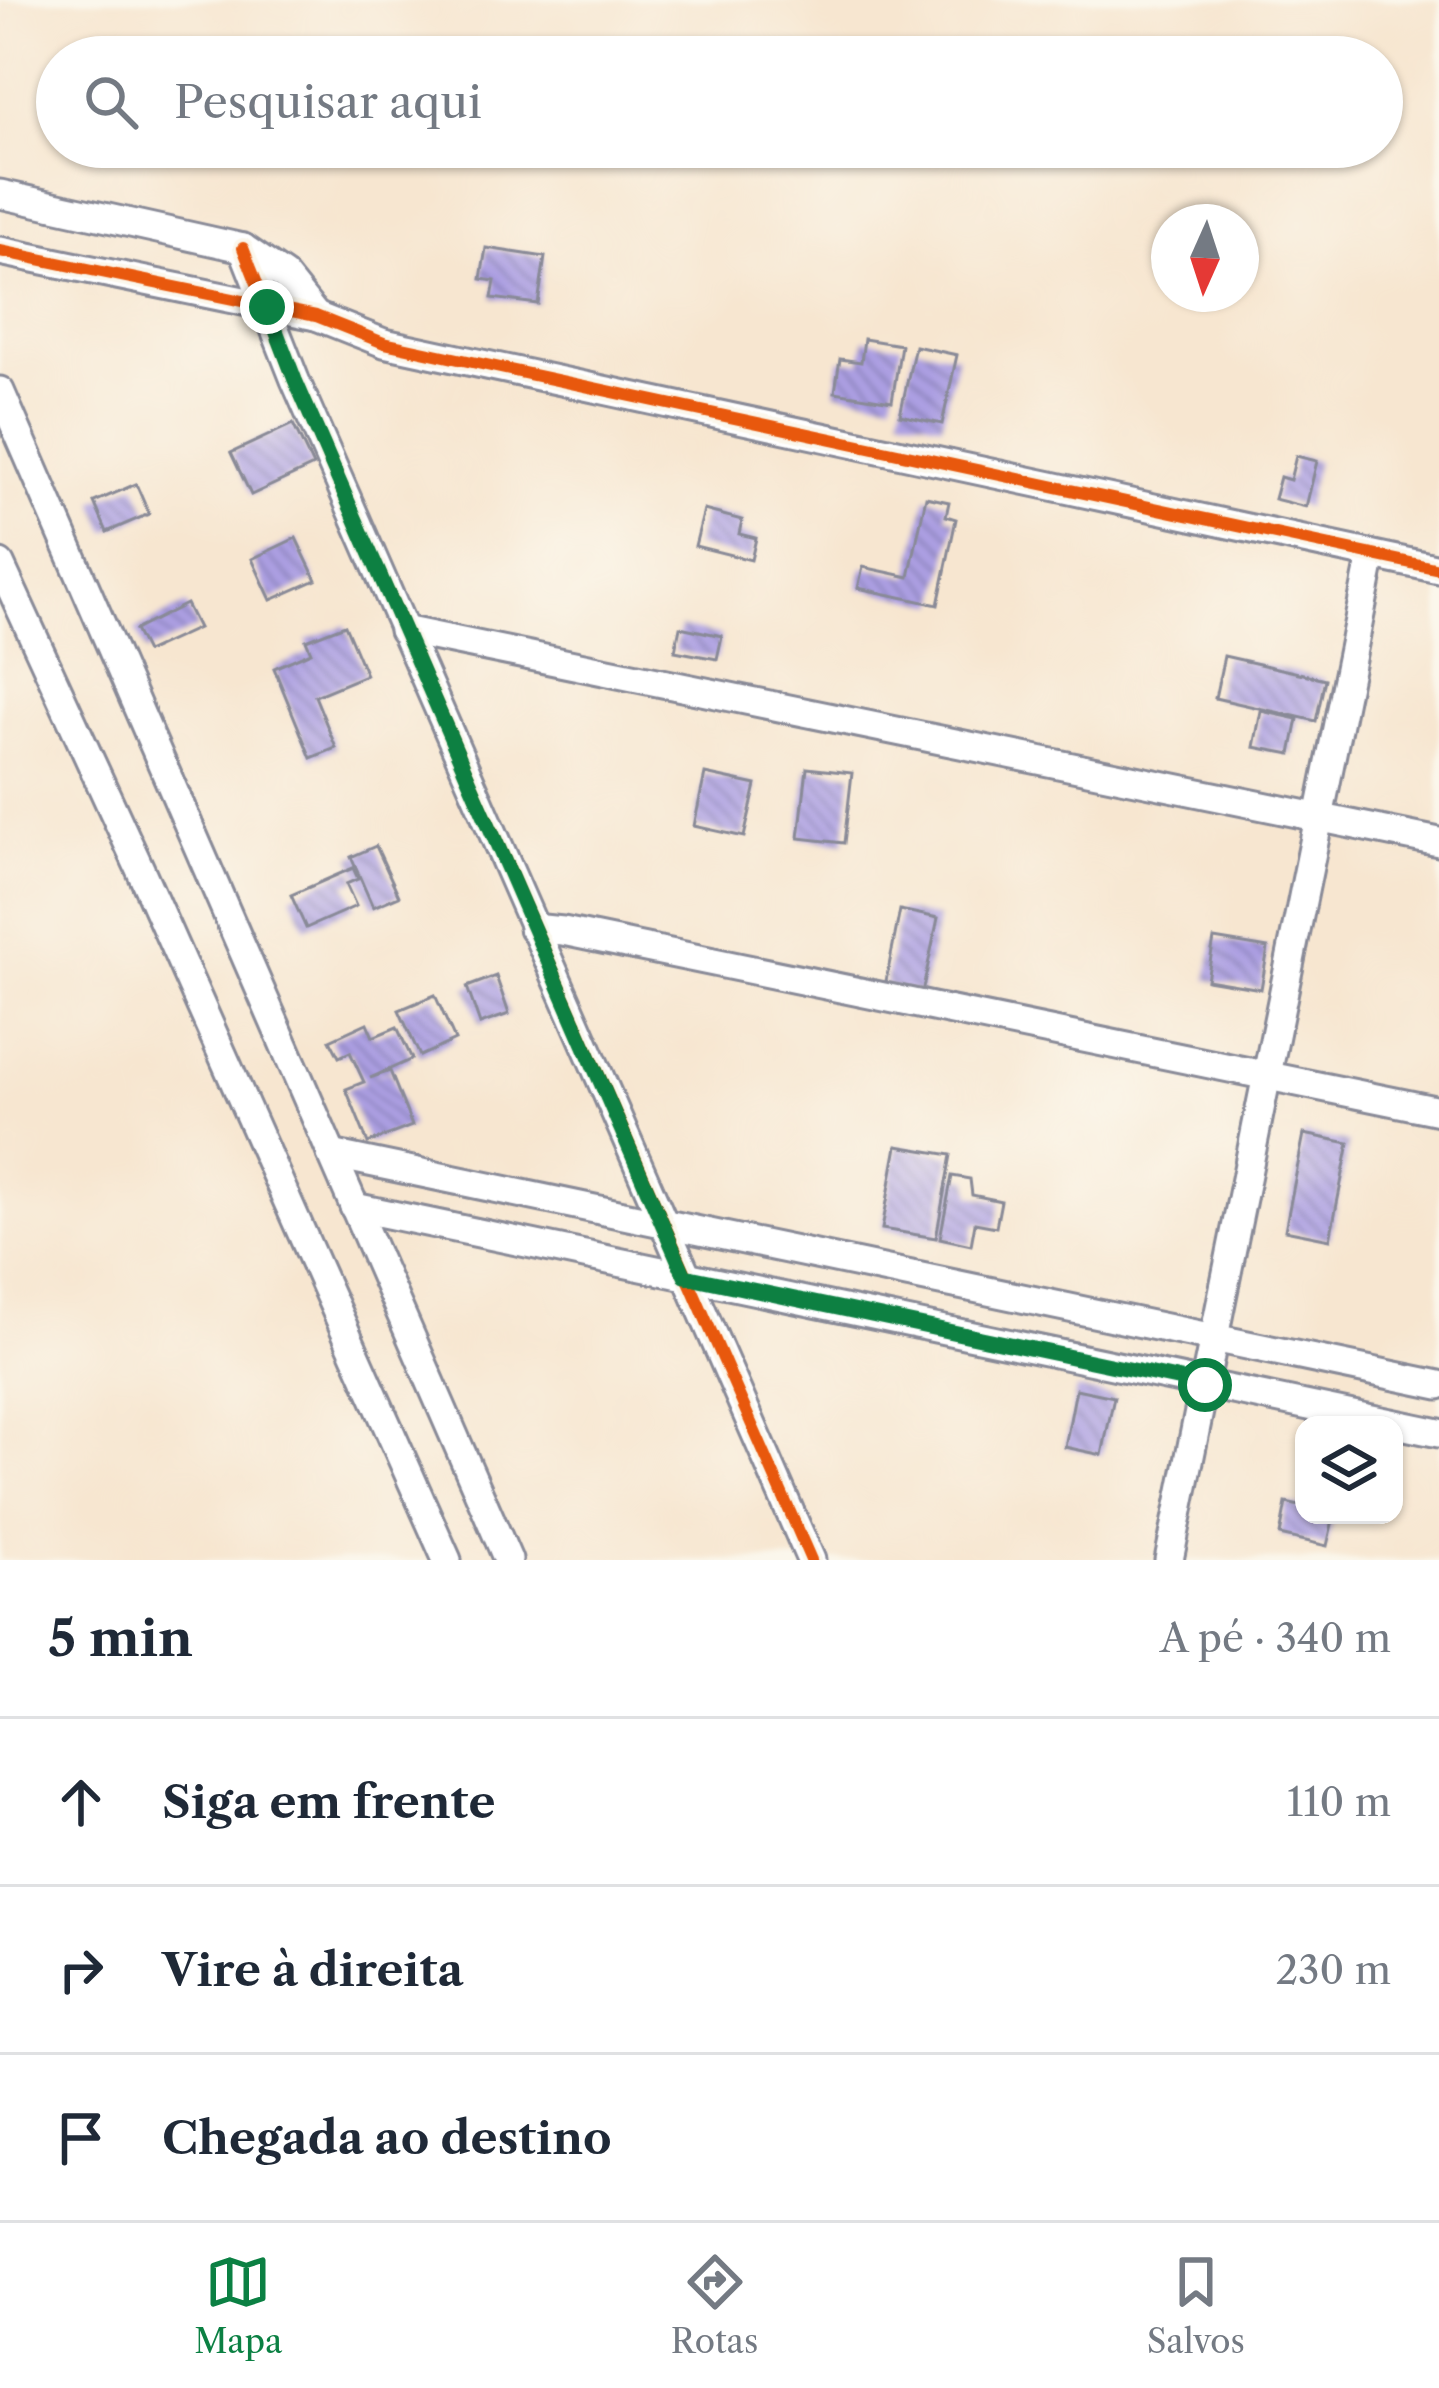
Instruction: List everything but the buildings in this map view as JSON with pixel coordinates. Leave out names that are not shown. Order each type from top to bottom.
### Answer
[{"type":"street","points":[[0,194],[243,248],[284,276],[316,316]]},
{"type":"street","points":[[243,248],[403,630],[811,1560]]},
{"type":"street","points":[[0,251],[316,316],[385,343],[1439,569]]},
{"type":"street","points":[[0,391],[508,1560]]},
{"type":"street","points":[[1169,1560],[1372,555]]},
{"type":"street","points":[[0,564],[448,1560]]},
{"type":"street","points":[[403,630],[1439,842]]},
{"type":"street","points":[[533,928],[1439,1111]]},
{"type":"street","points":[[331,1154],[1439,1385]]},
{"type":"street","points":[[354,1207],[1439,1433]]},
{"type":"cycle path","points":[[243,248],[295,380],[811,1560]]},
{"type":"cycle path","points":[[0,251],[316,316],[384,343],[1439,569]]},
{"type":"route","points":[[267,307],[685,1276],[1205,1385]]}]
